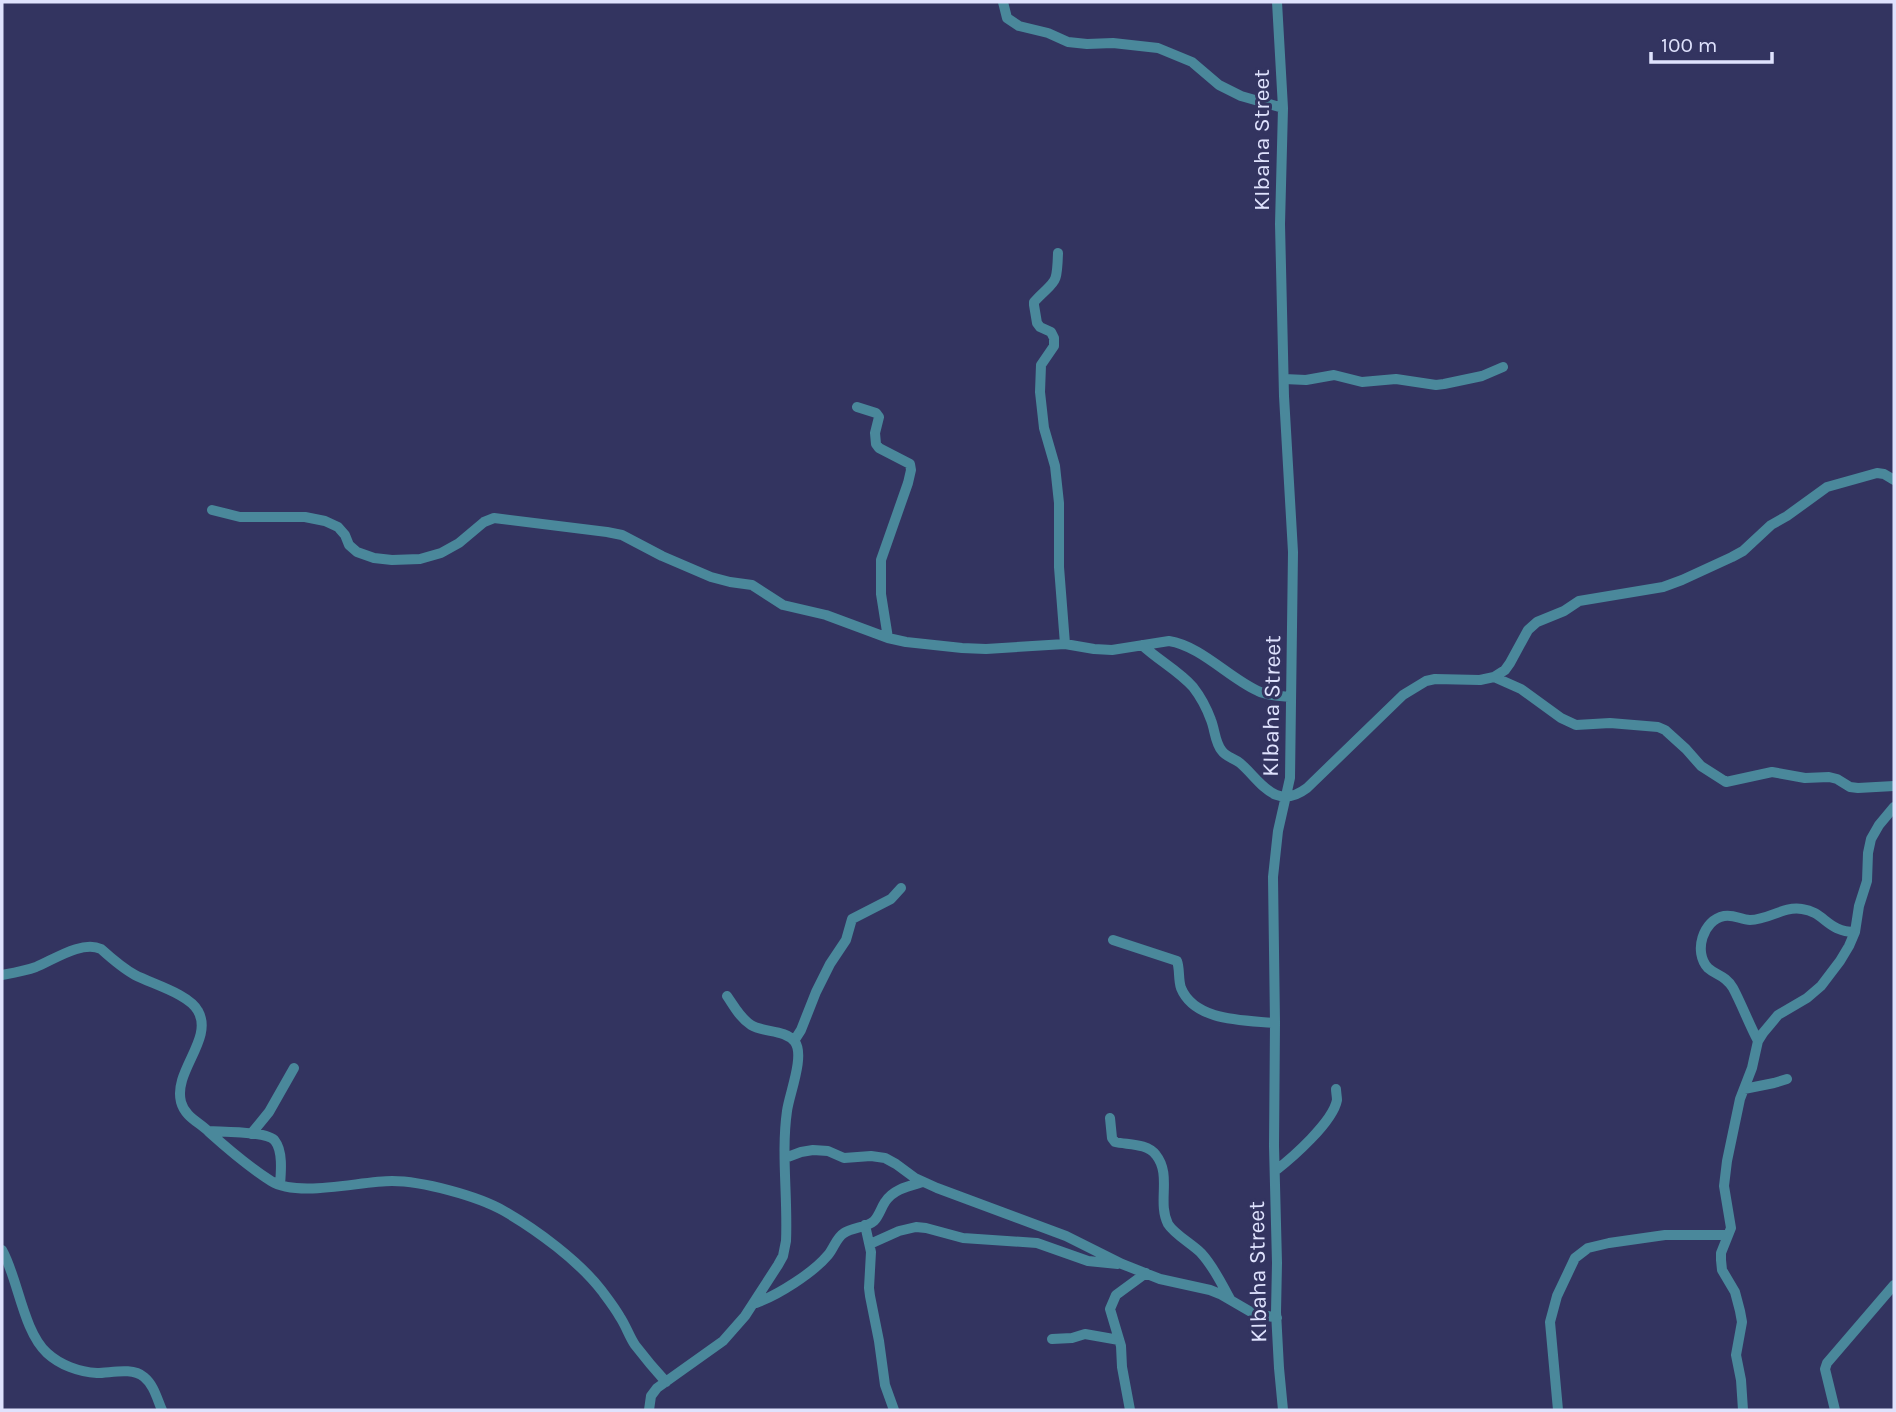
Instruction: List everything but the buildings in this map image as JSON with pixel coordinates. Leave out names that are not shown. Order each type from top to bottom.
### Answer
[{"type":"street","points":[[1003,2],[1007,18],[1019,26],[1048,33],[1068,42],[1158,48],[1192,62],[1219,85],[1241,96],[1283,108]]},
{"type":"street","name":"KIbaha Street","points":[[1277,2],[1283,108],[1280,224],[1284,379],[1293,552],[1291,758],[1273,877],[1277,1318],[1283,1410]]},
{"type":"street","points":[[1058,253],[1057,279],[1034,305],[1037,323],[1051,332],[1054,338],[1054,346],[1041,365],[1040,392],[1044,428],[1055,466],[1059,503],[1059,567],[1065,644]]},
{"type":"street","points":[[1284,379],[1306,380],[1334,375],[1362,382],[1396,379],[1436,385],[1482,376],[1503,367]]},
{"type":"street","points":[[858,407],[876,413],[879,417],[874,439],[879,448],[910,464],[911,470],[881,561],[884,618],[888,638]]},
{"type":"street","points":[[1142,645],[1194,689],[1210,716],[1222,751],[1278,796],[1296,796],[1416,686],[1434,679],[1480,680],[1494,677],[1505,670],[1531,626],[1564,611],[1576,602],[1663,587],[1732,557],[1743,551],[1771,525],[1827,487],[1877,473],[1894,480]]},
{"type":"street","points":[[212,510],[240,517],[305,517],[325,521],[338,527],[349,545],[357,552],[392,560],[420,559],[441,553],[484,522],[494,518],[607,532],[622,535],[711,577],[752,584],[783,605],[826,615],[888,638],[962,648],[1065,644],[1112,650],[1175,642],[1257,691],[1291,697]]},
{"type":"street","points":[[1494,677],[1521,689],[1561,718],[1576,725],[1610,723],[1665,730],[1700,766],[1726,782],[1772,772],[1805,778],[1834,778],[1850,787],[1858,788],[1894,786]]},
{"type":"street","points":[[1743,1410],[1736,1355],[1742,1322],[1735,1292],[1722,1270],[1721,1260],[1731,1221],[1725,1193],[1726,1168],[1740,1099],[1758,1041],[1778,1015],[1807,998],[1821,986],[1840,961],[1855,932],[1867,881],[1871,839],[1892,812]]},
{"type":"street","points":[[794,1041],[830,964],[846,940],[852,919],[891,900],[901,888]]},
{"type":"street","points":[[1758,1041],[1728,980],[1709,968],[1704,961],[1701,941],[1713,921],[1726,915],[1751,920],[1791,908],[1812,912],[1839,931],[1855,932]]},
{"type":"street","points":[[1113,940],[1177,961],[1181,988],[1188,999],[1203,1011],[1275,1023]]},
{"type":"street","points":[[2,975],[32,968],[74,950],[95,946],[132,973],[190,1002],[198,1010],[202,1028],[180,1083],[180,1101],[191,1118],[227,1149],[275,1184],[306,1189],[394,1181],[452,1191],[502,1210],[576,1263],[601,1290],[634,1343],[666,1382]]},
{"type":"street","points":[[649,1410],[651,1396],[657,1388],[723,1341],[756,1303],[785,1248],[785,1131],[787,1109],[798,1063],[797,1047],[788,1036],[750,1025],[727,996]]},
{"type":"street","points":[[251,1134],[269,1112],[293,1068]]},
{"type":"street","points":[[1744,1089],[1787,1079]]},
{"type":"street","points":[[1275,1171],[1300,1150],[1321,1127],[1336,1102],[1336,1089]]},
{"type":"street","points":[[1110,1118],[1112,1138],[1115,1142],[1148,1148],[1156,1154],[1161,1163],[1165,1183],[1163,1198],[1167,1220],[1172,1230],[1204,1257],[1216,1272],[1230,1299]]},
{"type":"street","points":[[209,1131],[272,1137],[279,1149],[280,1185]]},
{"type":"street","points":[[785,1158],[813,1150],[844,1158],[885,1158],[923,1182],[1066,1236],[1122,1264],[1168,1281],[1210,1290],[1251,1311],[1277,1318]]},
{"type":"street","points":[[756,1303],[771,1297],[810,1270],[827,1256],[843,1233],[870,1224],[893,1193],[923,1182]]},
{"type":"street","points":[[865,1225],[872,1262],[869,1288],[885,1385],[894,1410]]},
{"type":"street","points":[[870,1244],[906,1229],[926,1228],[963,1238],[1037,1243],[1088,1261],[1122,1264]]},
{"type":"street","points":[[1558,1410],[1550,1322],[1557,1296],[1575,1258],[1588,1248],[1609,1242],[1665,1236],[1728,1236]]},
{"type":"street","points":[[2,1250],[9,1262],[32,1328],[44,1350],[68,1367],[83,1372],[135,1373],[144,1377],[151,1385],[161,1410]]},
{"type":"street","points":[[1130,1410],[1119,1340],[1110,1309],[1116,1295],[1146,1273]]},
{"type":"street","points":[[1835,1410],[1825,1369],[1827,1363],[1894,1285]]},
{"type":"street","points":[[1052,1339],[1085,1334],[1119,1340]]}]
